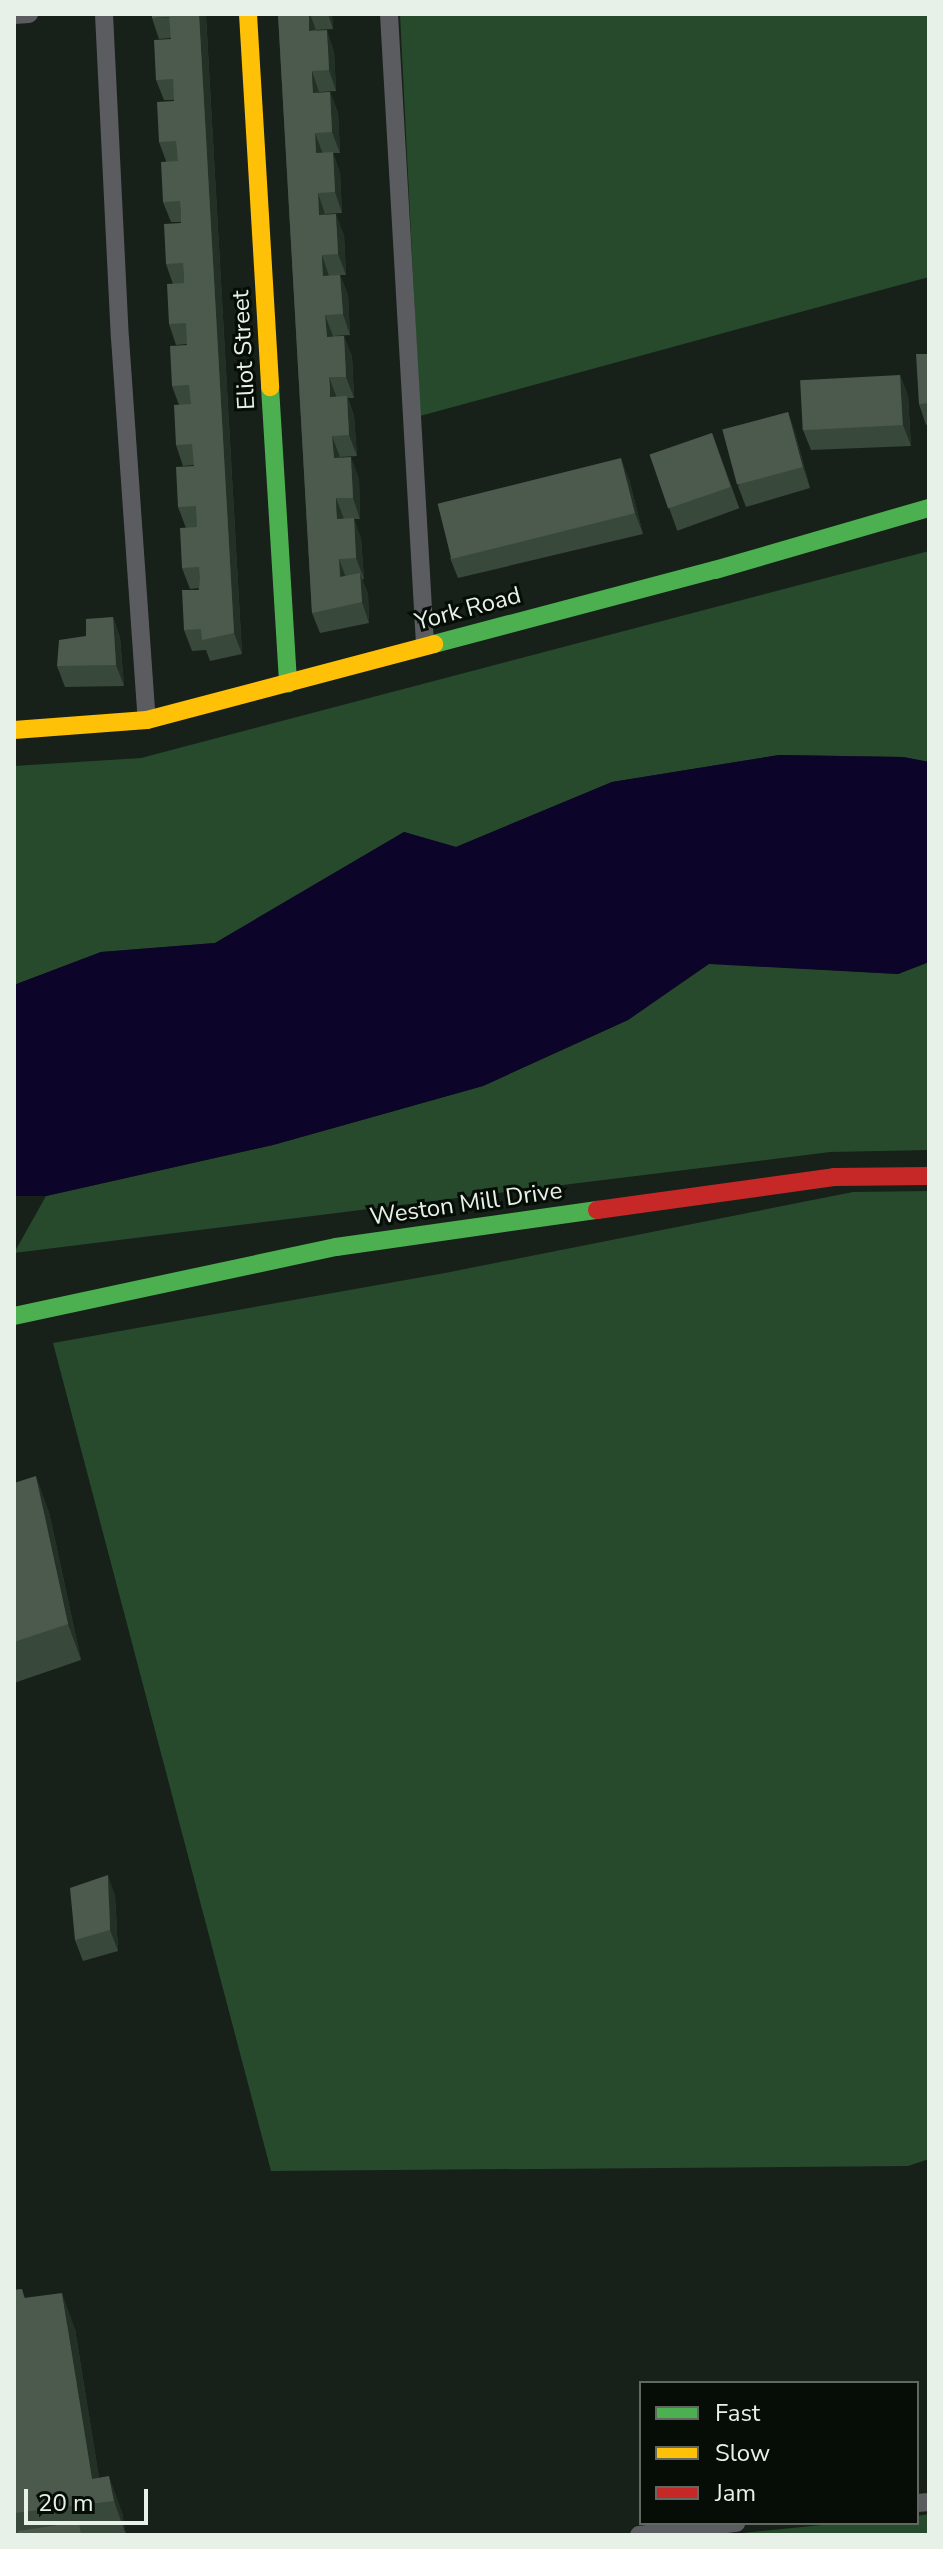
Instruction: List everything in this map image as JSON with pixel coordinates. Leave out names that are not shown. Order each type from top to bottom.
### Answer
[{"type":"street","name":"Eliot Street","points":[[248,14],[288,683]]},
{"type":"street","name":"York Road","points":[[14,730],[147,720],[425,644],[715,570],[929,508]]},
{"type":"street","name":"Weston Mill Drive","points":[[14,1316],[336,1247],[834,1177],[929,1176]]},
{"type":"lane","points":[[14,15],[29,14]]},
{"type":"lane","points":[[104,14],[120,338],[147,720]]},
{"type":"lane","points":[[389,14],[425,644]]},
{"type":"lane","points":[[639,2535],[720,2525]]},
{"type":"green space","points":[[400,14],[929,14],[929,277],[420,416]]},
{"type":"green space","points":[[929,551],[929,762],[903,757],[779,755],[612,782],[456,847],[404,832],[215,943],[101,952],[14,985],[14,766],[141,758]]},
{"type":"green space","points":[[929,962],[929,1150],[830,1152],[14,1253],[46,1196],[273,1145],[483,1086],[628,1020],[709,963],[898,974]]},
{"type":"green space","points":[[929,1191],[929,2159],[908,2166],[271,2171],[53,1343],[445,1273],[853,1192]]},
{"type":"green space","points":[[929,2514],[929,2535],[723,2535],[822,2525],[919,2525],[919,2516]]},
{"type":"shaded area","points":[[779,755],[903,757],[929,762],[929,962],[898,974],[709,964],[628,1020],[483,1086],[273,1145],[46,1196],[14,1196],[14,985],[101,952],[215,943],[404,832],[456,847],[612,782]]},
{"type":"building","points":[[152,14],[199,14],[234,633],[202,640],[201,629],[184,630],[182,590],[199,590],[200,578],[199,567],[182,568],[180,528],[197,527],[196,506],[178,507],[176,467],[194,466],[192,444],[176,445],[174,405],[191,404],[189,385],[172,386],[170,346],[187,345],[186,323],[169,324],[167,284],[184,283],[184,273],[183,263],[166,264],[164,224],[181,223],[181,211],[180,201],[163,202],[161,162],[178,161],[176,141],[159,142],[157,102],[174,101],[173,79],[156,80],[154,40],[171,39],[169,17],[152,18]]},
{"type":"building","points":[[278,14],[309,14],[309,31],[327,30],[329,70],[312,71],[312,82],[313,93],[330,92],[332,132],[315,133],[316,153],[333,152],[335,192],[318,193],[319,215],[336,214],[338,254],[322,255],[322,266],[323,276],[340,275],[343,314],[325,315],[327,337],[344,336],[346,377],[329,377],[330,397],[347,396],[349,435],[332,436],[334,458],[351,457],[353,498],[336,498],[336,508],[337,519],[354,518],[356,558],[339,559],[340,577],[360,573],[362,602],[312,613]]},
{"type":"building","points":[[916,354],[929,354],[929,403],[919,404]]},
{"type":"building","points":[[900,375],[903,425],[803,430],[800,380]]},
{"type":"building","points":[[788,412],[803,467],[737,485],[722,430]]},
{"type":"building","points":[[712,433],[731,487],[668,508],[650,454]]},
{"type":"building","points":[[621,458],[635,513],[451,559],[438,504]]},
{"type":"building","points":[[113,617],[116,665],[57,666],[59,640],[86,636],[86,619]]},
{"type":"building","points":[[36,1476],[68,1624],[14,1642],[14,1483]]},
{"type":"building","points":[[108,1875],[110,1930],[75,1940],[70,1888]]},
{"type":"building","points":[[22,2289],[24,2298],[62,2293],[92,2479],[109,2476],[114,2501],[14,2513],[14,2290]]},
{"type":"building","points":[[79,2522],[81,2535],[19,2535],[18,2531]]},
{"type":"traffic: fast","points":[[270,387],[288,683]]},
{"type":"traffic: fast","points":[[434,644],[715,570],[929,508]]},
{"type":"traffic: fast","points":[[14,1316],[336,1247],[597,1210]]},
{"type":"traffic: slow","points":[[248,14],[270,387]]},
{"type":"traffic: slow","points":[[14,730],[147,720],[434,644]]},
{"type":"traffic: jam","points":[[597,1210],[834,1177],[929,1176]]}]
